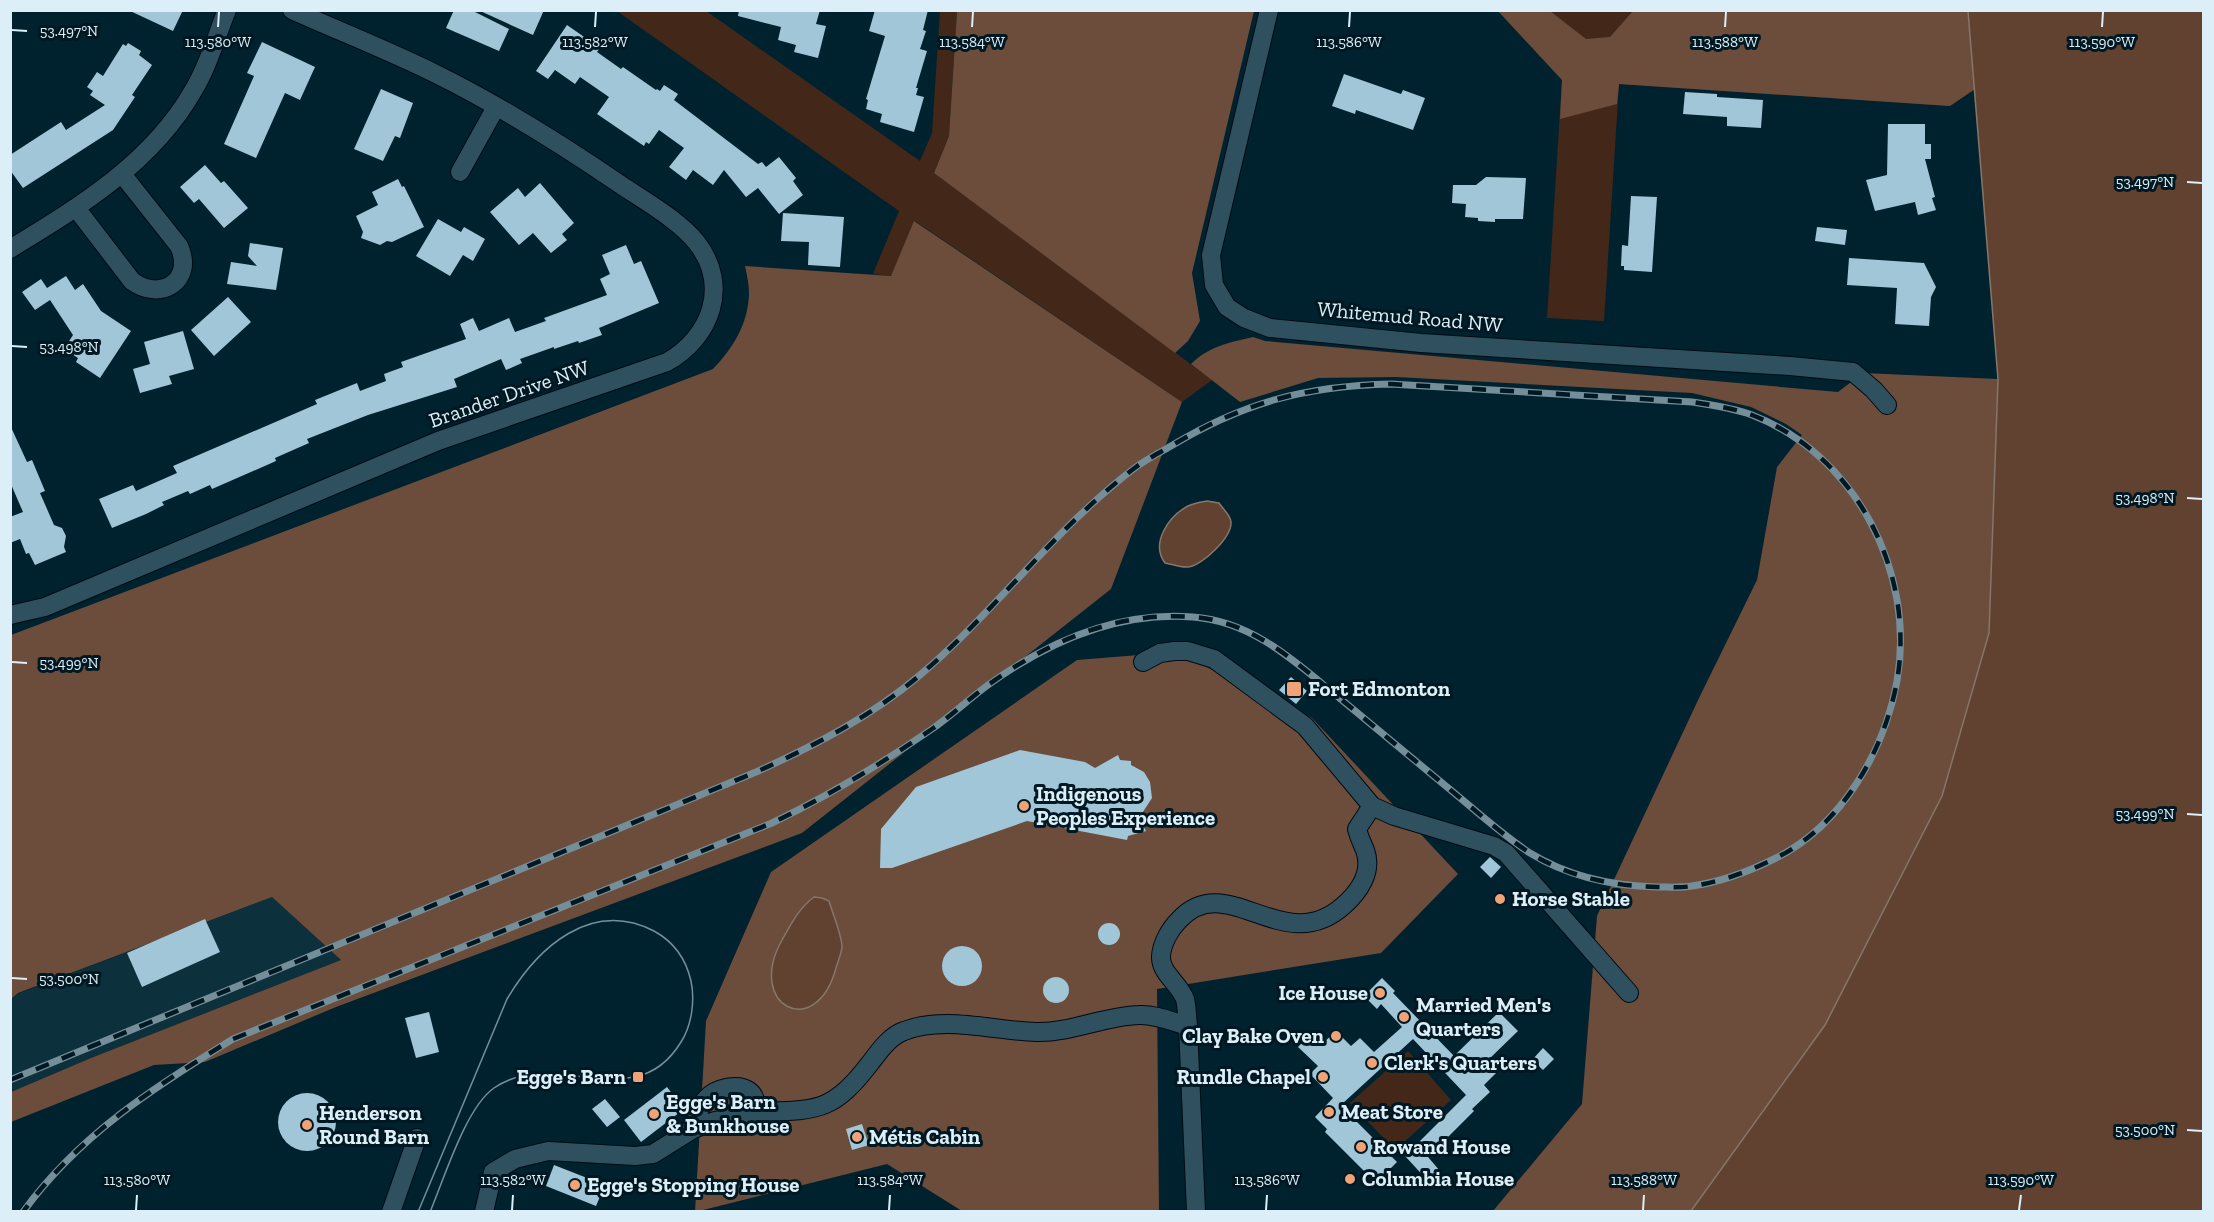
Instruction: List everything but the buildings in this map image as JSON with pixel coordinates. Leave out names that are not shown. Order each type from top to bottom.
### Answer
[{"type":"street","points":[[10,249],[76,208],[122,174],[161,135],[194,90],[227,10]]},
{"type":"street","name":"Brander Drive NW","points":[[10,615],[45,607],[438,441],[667,362],[692,345],[708,320],[714,291],[709,264],[696,241],[686,231],[593,166],[496,107],[433,73],[291,10]]},
{"type":"street","name":"Whitemud Road NW","points":[[1269,10],[1211,255],[1214,285],[1227,307],[1244,318],[1270,328],[1421,343],[1853,372],[1887,405]]},
{"type":"street","points":[[460,172],[496,107]]},
{"type":"street","points":[[76,208],[138,285],[146,289],[160,290],[177,281],[183,267],[179,246],[122,174]]},
{"type":"street","points":[[1143,662],[1160,653],[1174,651],[1188,651],[1214,659],[1305,726],[1372,806],[1394,816],[1494,846],[1506,853],[1629,993]]},
{"type":"street","points":[[1196,1212],[1185,998],[1161,965],[1161,954],[1172,927],[1192,908],[1209,903],[1238,906],[1277,922],[1302,924],[1335,913],[1361,888],[1366,873],[1365,851],[1357,829],[1372,806]]},
{"type":"street","points":[[484,1212],[493,1172],[515,1159],[548,1151],[635,1156],[653,1154],[693,1129],[715,1121],[757,1112],[814,1109],[828,1104],[839,1098],[851,1086],[890,1039],[904,1031],[954,1025],[1037,1032],[1055,1031],[1142,1014],[1188,1026]]},
{"type":"street","points":[[693,1129],[697,1114],[707,1097],[721,1089],[738,1087],[750,1091],[755,1098],[757,1112]]},
{"type":"street","points":[[391,1212],[417,1138]]},
{"type":"shaded area","points":[[617,11],[706,11],[920,161],[932,133],[940,11],[957,11],[949,136],[934,173],[1212,380],[1182,402],[915,221],[892,276],[873,274],[899,211]]},
{"type":"shaded area","points":[[957,11],[1254,11],[1192,273],[1200,321],[1188,341],[1175,353],[934,173],[949,136]]},
{"type":"shaded area","points":[[1498,11],[1968,11],[1975,89],[1950,106],[1619,84],[1604,321],[1547,318],[1562,80]]},
{"type":"shaded area","points":[[1498,11],[1550,11],[1586,39],[1610,37],[1633,11],[1968,11],[1975,89],[1950,106],[1619,84],[1617,104],[1560,119],[1562,80]]},
{"type":"shaded area","points":[[1968,11],[2203,11],[2203,1211],[1691,1211],[1825,1025],[1942,796],[1989,633],[1998,379]]},
{"type":"shaded area","points":[[914,221],[1182,402],[1111,589],[802,833],[336,1007],[205,1062],[154,1065],[11,1122],[11,1092],[91,1058],[341,960],[272,897],[18,993],[11,999],[11,635],[713,369],[733,344],[746,315],[749,294],[745,266],[891,276]]},
{"type":"shaded area","points":[[1253,337],[1265,341],[1838,392],[1863,373],[1998,379],[1989,633],[1942,796],[1825,1025],[1691,1211],[1493,1211],[1582,1104],[1597,916],[1757,580],[1777,467],[1802,435],[1786,424],[1751,407],[1692,393],[1396,377],[1318,378],[1240,402],[1191,364],[1212,349]]},
{"type":"shaded area","points":[[1207,501],[1219,503],[1230,517],[1230,528],[1222,543],[1201,562],[1194,565],[1182,567],[1165,563],[1160,547],[1168,523],[1188,506]]},
{"type":"shaded area","points":[[1139,655],[1192,660],[1312,718],[1458,874],[1381,953],[1157,989],[1159,1211],[962,1211],[887,1164],[695,1212],[706,1021],[771,872],[1077,660]]},
{"type":"shaded area","points":[[272,897],[341,960],[91,1058],[11,1092],[11,999],[17,994]]},
{"type":"shaded area","points":[[814,897],[829,901],[842,948],[826,991],[814,1004],[800,1009],[788,1007],[778,997],[772,983],[773,963],[792,922]]},
{"type":"shaded area","points":[[1408,1051],[1451,1100],[1395,1150],[1350,1103]]},
{"type":"tram line","points":[[418,1212],[507,999],[534,962],[568,934],[588,925],[609,921],[631,923],[654,931],[668,940],[686,965],[693,996],[690,1020],[685,1035],[662,1064],[641,1075],[618,1079],[542,1074],[518,1077],[494,1088],[484,1097],[465,1127],[430,1212]]},
{"type":"railway","points":[[10,1080],[756,772],[821,741],[882,704],[920,675],[975,624],[1079,516],[1136,467],[1224,418],[1276,399],[1331,388],[1391,384],[1692,402],[1737,410],[1789,433],[1821,458],[1849,488],[1871,522],[1887,560],[1897,600],[1900,640],[1897,681],[1891,708],[1870,760],[1840,806],[1800,844],[1776,858],[1735,875],[1692,886],[1657,887],[1624,885],[1591,879],[1560,868],[1530,853],[1509,838],[1316,678],[1268,643],[1250,633],[1232,625],[1193,617],[1165,616],[1111,624],[1060,643],[1011,669],[939,724],[893,755],[834,791],[772,823],[233,1039],[119,1115],[68,1160],[23,1212]]},
{"type":"place","name":"Fort Edmonton","points":[[1294,689]]},
{"type":"place","name":"Indigenous Peoples Experience","points":[[1024,806]]},
{"type":"place","name":"Horse Stable","points":[[1500,899]]},
{"type":"place","name":"Ice House","points":[[1380,993]]},
{"type":"place","name":"Married Men's Quarters","points":[[1404,1017]]},
{"type":"place","name":"Clay Bake Oven","points":[[1336,1036]]},
{"type":"place","name":"Clerk's Quarters","points":[[1372,1063]]},
{"type":"place","name":"Egge's Barn","points":[[638,1077]]},
{"type":"place","name":"Rundle Chapel","points":[[1323,1077]]},
{"type":"place","name":"Meat Store","points":[[1329,1112]]},
{"type":"place","name":"Egge's Barn & Bunkhouse","points":[[654,1114]]},
{"type":"place","name":"Henderson Round Barn","points":[[307,1125]]},
{"type":"place","name":"Métis Cabin","points":[[857,1137]]},
{"type":"place","name":"Rowand House","points":[[1361,1147]]},
{"type":"place","name":"Columbia House","points":[[1350,1179]]},
{"type":"place","name":"Egge's Stopping House","points":[[575,1185]]}]
